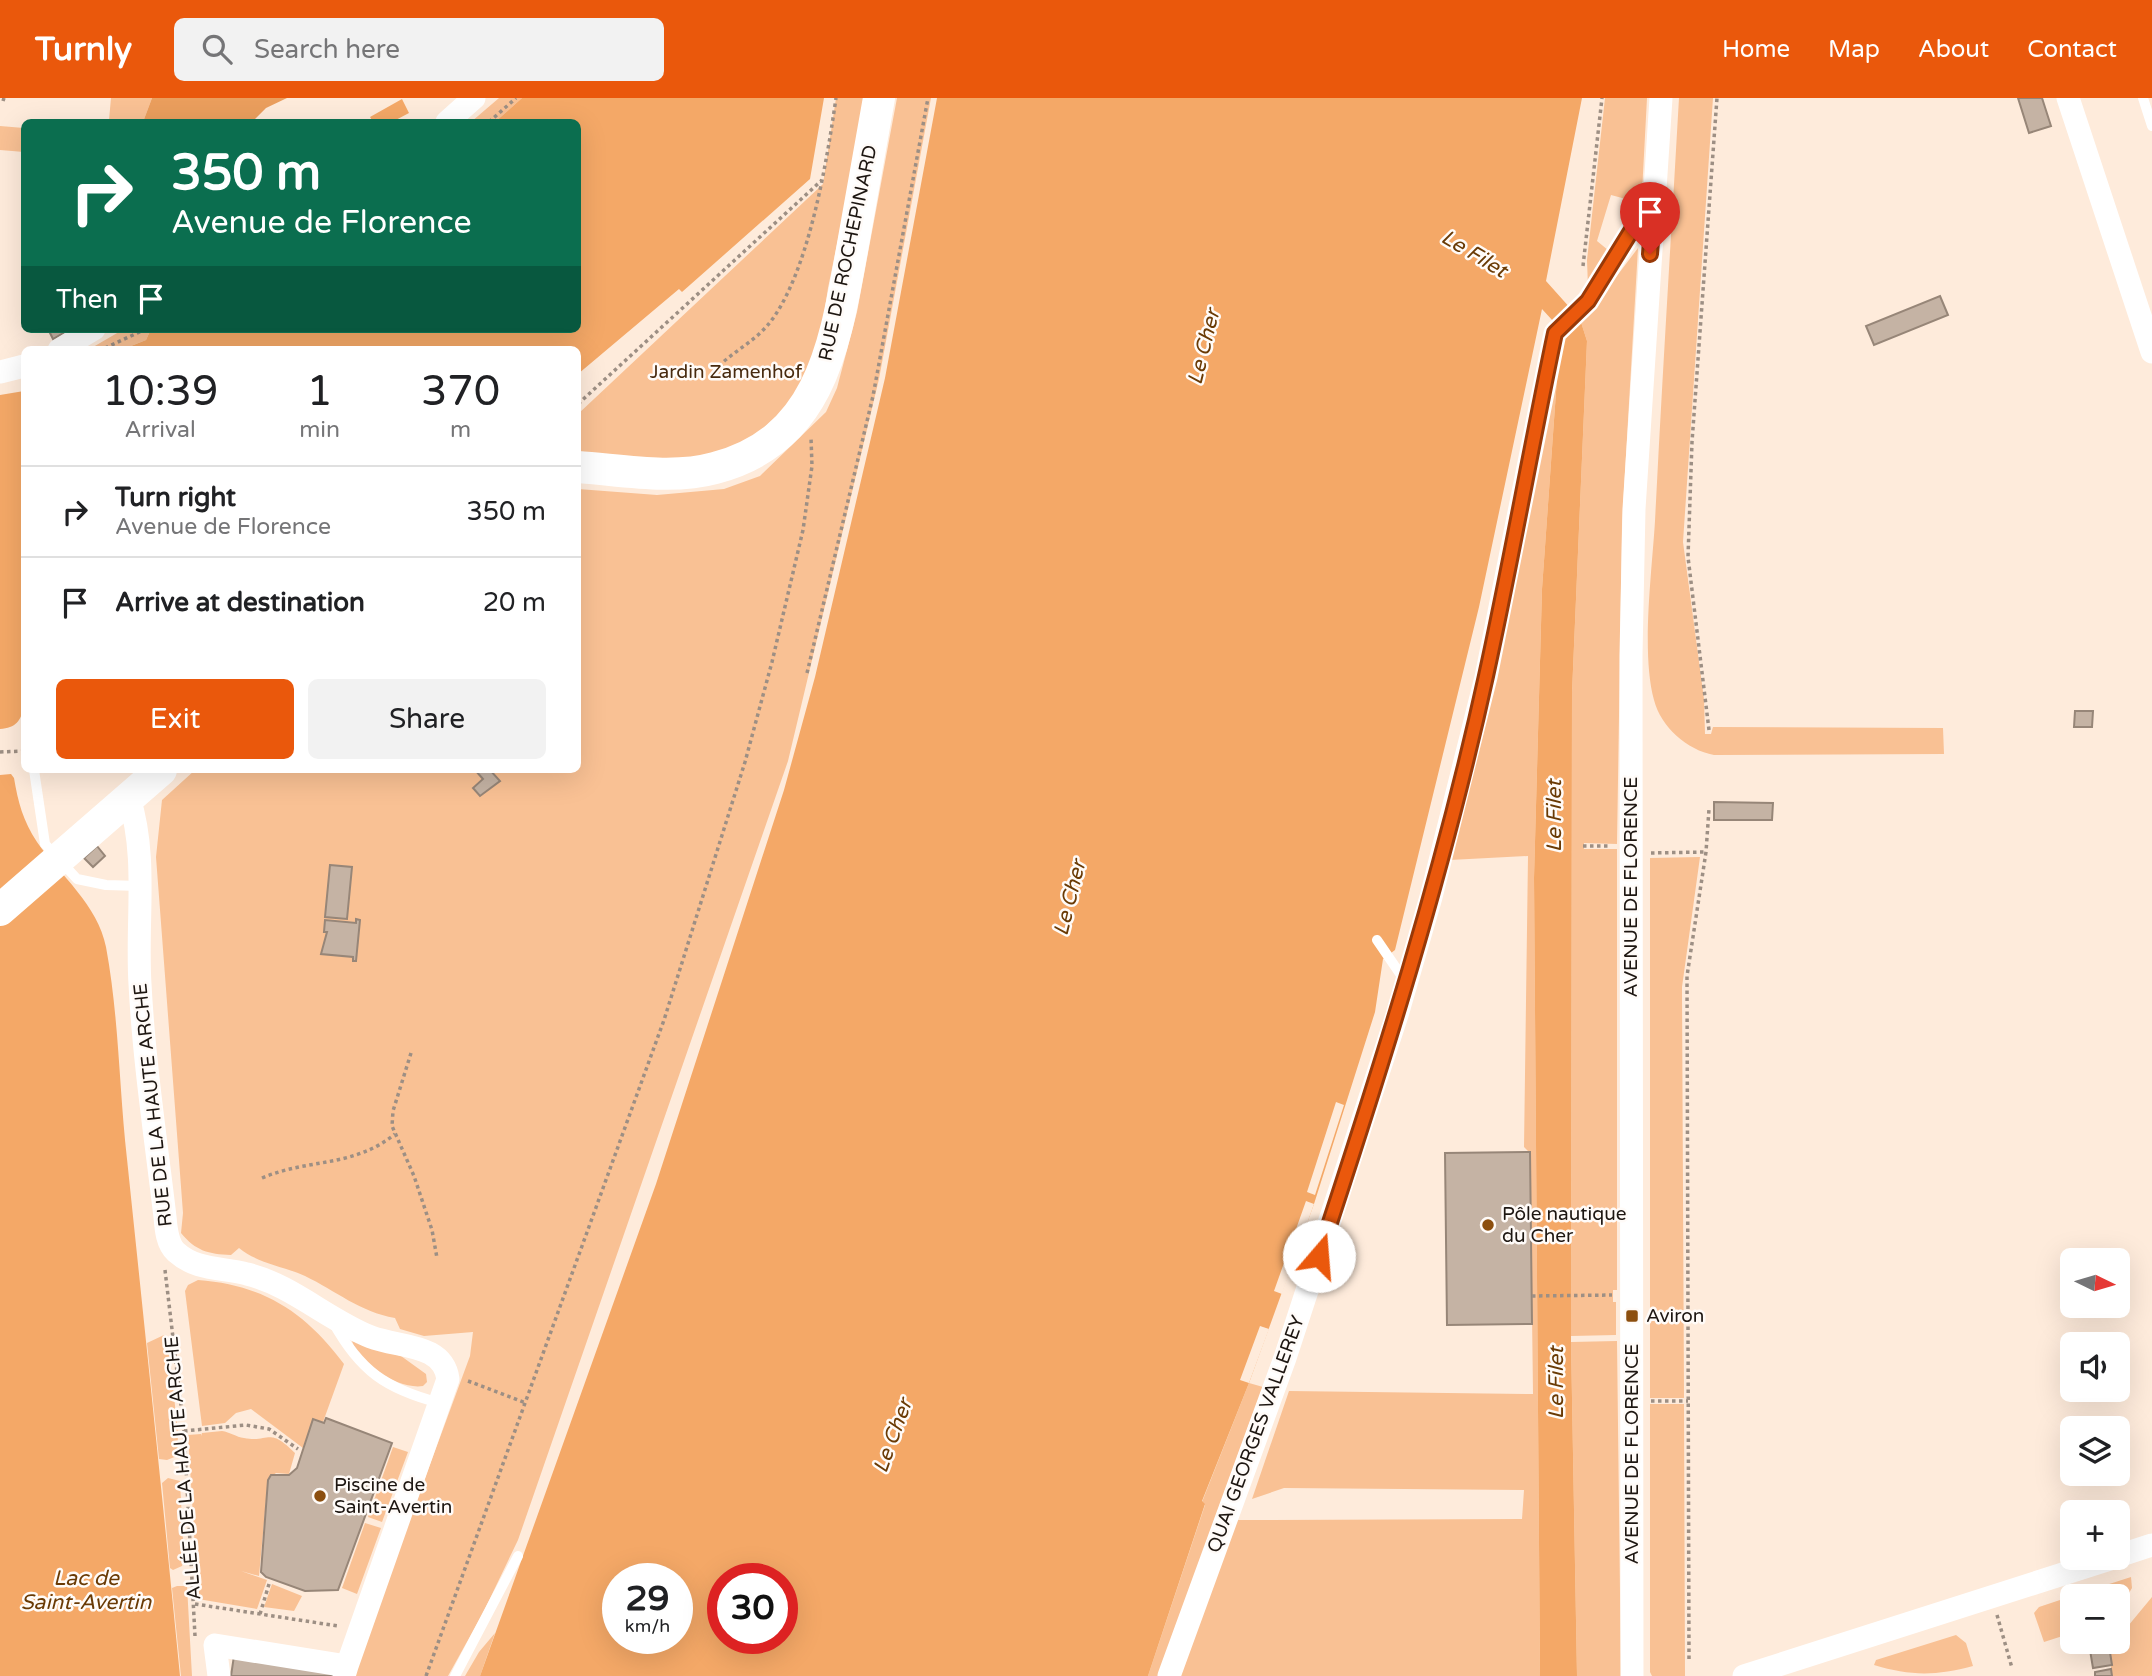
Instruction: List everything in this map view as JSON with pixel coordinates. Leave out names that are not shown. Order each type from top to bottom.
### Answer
[{"type":"street","points":[[450,119],[474,98]]},
{"type":"street","name":"RUE DE ROCHEPINARD","points":[[581,467],[673,472],[713,469],[736,461],[771,442],[794,421],[816,389],[835,339],[879,98]]},
{"type":"street","name":"AVENUE DE FLORENCE","points":[[1632,1676],[1630,847],[1634,509],[1661,98]]},
{"type":"street","points":[[2068,98],[2152,352]]},
{"type":"street","name":"QUAI GEORGES VALLEREY","points":[[1169,1676],[1298,1320],[1406,983],[1486,677],[1555,333],[1588,301],[1638,220],[1654,203]]},
{"type":"street","points":[[66,346],[87,333]]},
{"type":"street","points":[[0,372],[21,367]]},
{"type":"street","points":[[0,910],[158,773]]},
{"type":"street","points":[[129,798],[137,828],[139,886]]},
{"type":"street","name":"RUE DE LA HAUTE ARCHE","points":[[139,886],[141,1016],[165,1217],[174,1250],[191,1263],[247,1273],[279,1286],[330,1317],[385,1342],[434,1353],[444,1361],[448,1379],[346,1671]]},
{"type":"street","points":[[2130,1552],[2152,1545]]},
{"type":"street","points":[[1744,1676],[2074,1570]]},
{"type":"street","points":[[219,1676],[215,1645],[346,1671]]},
{"type":"lane","points":[[2143,98],[2152,126]]},
{"type":"lane","points":[[34,773],[45,845],[77,879],[106,885],[139,886]]},
{"type":"lane","points":[[1377,940],[1406,983]]},
{"type":"lane","points":[[330,1317],[350,1354],[375,1377],[408,1395],[440,1403]]},
{"type":"lane","points":[[455,1676],[488,1618],[518,1556]]},
{"type":"path","points":[[492,119],[516,98]]},
{"type":"path","points":[[714,371],[768,325],[792,280],[807,242],[822,180],[836,98]]},
{"type":"path","points":[[807,673],[873,396],[928,98]]},
{"type":"path","points":[[1588,301],[1581,282],[1602,98]]},
{"type":"path","points":[[1709,730],[1688,557],[1692,442],[1717,98]]},
{"type":"path","points":[[581,401],[822,180]]},
{"type":"path","points":[[426,1676],[664,1020],[745,762],[803,530],[812,466],[810,432]]},
{"type":"path","points":[[0,752],[21,751]]},
{"type":"path","points":[[1689,1659],[1687,976],[1706,852],[1709,809]]},
{"type":"path","points":[[1583,846],[1630,847],[1652,853],[1706,852]]},
{"type":"path","points":[[411,1053],[393,1111],[395,1134],[414,1176],[437,1258]]},
{"type":"path","points":[[262,1178],[304,1165],[335,1163],[379,1147],[395,1134]]},
{"type":"path","name":"ALLÉE DE LA HAUTE ARCHE","points":[[169,1262],[165,1271],[184,1431],[195,1604],[195,1645]]},
{"type":"path","points":[[1532,1296],[1614,1295]]},
{"type":"path","points":[[477,1384],[526,1403]]},
{"type":"path","points":[[1632,1401],[1688,1401]]},
{"type":"path","points":[[184,1431],[246,1424],[269,1429],[298,1449]]},
{"type":"path","points":[[260,1614],[269,1584]]},
{"type":"path","points":[[1992,1596],[2012,1668]]},
{"type":"path","points":[[195,1604],[360,1630]]},
{"type":"green space","points":[[111,98],[152,98],[144,119],[109,119]]},
{"type":"green space","points":[[499,98],[522,98],[498,119],[474,119]]},
{"type":"green space","name":"Jardin Zamenhof","points":[[836,98],[867,98],[828,288],[819,347],[795,400],[748,442],[693,462],[581,457],[581,411],[823,184]]},
{"type":"green space","points":[[897,98],[931,98],[879,379],[788,761],[518,1540],[483,1613],[448,1676],[352,1676],[470,1356],[473,1332],[424,1336],[400,1329],[395,1318],[359,1306],[305,1276],[262,1261],[239,1248],[231,1255],[203,1250],[181,1233],[183,1213],[156,857],[162,800],[192,773],[581,773],[581,489],[657,495],[724,489],[760,476],[826,412],[837,388],[857,312]]},
{"type":"green space","points":[[1605,98],[1647,98],[1642,192],[1637,202],[1611,195],[1597,241],[1608,250],[1588,287],[1587,260]]},
{"type":"green space","points":[[1679,98],[1713,98],[1683,542],[1704,699],[1705,734],[1711,734],[1713,727],[1943,728],[1944,754],[1714,755],[1694,748],[1676,736],[1657,710],[1650,681],[1648,612]]},
{"type":"green space","points":[[0,126],[21,128],[21,152],[0,150]]},
{"type":"green space","points":[[1638,248],[1622,524],[1617,844],[1584,843],[1584,849],[1617,849],[1617,1290],[1613,1290],[1613,1302],[1616,1302],[1616,1335],[1571,1336],[1572,693],[1587,341],[1580,319],[1601,297]]},
{"type":"green space","points":[[117,333],[149,333],[146,340],[131,346],[95,346]]},
{"type":"green space","points":[[1559,350],[1542,589],[1534,878],[1540,1676],[1180,1676],[1237,1520],[1522,1519],[1524,1490],[1284,1488],[1252,1499],[1289,1391],[1533,1394],[1530,1153],[1524,1147],[1528,856],[1450,860]]},
{"type":"green space","points":[[1700,857],[1682,987],[1684,1398],[1650,1398],[1650,858]]},
{"type":"green space","points":[[198,1280],[243,1288],[281,1304],[314,1330],[344,1364],[323,1422],[313,1419],[303,1448],[251,1409],[236,1413],[225,1423],[202,1426],[185,1291],[188,1285]]},
{"type":"green space","points":[[164,1335],[168,1338],[178,1435],[177,1456],[167,1460],[159,1459],[147,1343]]},
{"type":"green space","points":[[352,1341],[401,1356],[426,1374],[427,1382],[423,1386],[413,1386],[391,1379],[371,1366]]},
{"type":"green space","points":[[1617,1341],[1621,1676],[1577,1676],[1571,1342]]},
{"type":"green space","points":[[1249,1383],[1263,1387],[1160,1676],[1148,1676],[1205,1505],[1202,1502]]},
{"type":"green space","points":[[1650,1404],[1684,1404],[1685,1676],[1652,1676],[1650,1672]]},
{"type":"green space","points":[[222,1431],[244,1438],[274,1438],[295,1453],[289,1474],[276,1473],[268,1479],[259,1576],[241,1571],[267,1580],[257,1609],[198,1599],[188,1435],[201,1436],[202,1433]]},
{"type":"green space","points":[[393,1447],[408,1452],[382,1522],[368,1517]]},
{"type":"green space","points":[[168,1478],[180,1481],[184,1560],[182,1566],[173,1570],[170,1568],[162,1483]]},
{"type":"green space","points":[[365,1523],[381,1528],[357,1594],[342,1588]]},
{"type":"green space","points":[[2131,1577],[2132,1588],[2130,1591],[2130,1584],[2109,1584]]},
{"type":"green space","points":[[272,1584],[302,1596],[294,1611],[264,1607]]},
{"type":"green space","points":[[187,1586],[192,1676],[181,1676],[172,1588]]},
{"type":"green space","points":[[2152,1597],[2152,1676],[2112,1676],[2110,1654],[2130,1654],[2130,1624]]},
{"type":"green space","points":[[2060,1600],[2060,1637],[2044,1642],[2034,1613],[2039,1607]]},
{"type":"green space","points":[[495,1633],[480,1676],[465,1676],[479,1652]]},
{"type":"green space","points":[[1956,1635],[1966,1643],[1973,1666],[1947,1672],[1923,1673],[1874,1665],[1876,1660]]},
{"type":"shaded area","points":[[152,98],[287,98],[266,108],[255,119],[144,119]]},
{"type":"water","points":[[522,98],[824,98],[810,179],[682,292],[679,289],[581,371],[581,346],[131,346],[146,340],[149,333],[581,333],[581,119],[498,119]]},
{"type":"water","points":[[937,98],[1582,98],[1546,281],[1580,319],[1587,341],[1572,693],[1571,1342],[1577,1676],[1540,1676],[1534,878],[1542,589],[1559,350],[1553,321],[1542,309],[1479,607],[1395,950],[1383,959],[1375,1012],[1314,1204],[1249,1383],[1202,1501],[1205,1504],[1148,1676],[480,1676],[656,1184],[784,790],[815,677],[885,378]]},
{"type":"water","points":[[402,99],[409,113],[398,119],[370,117]]},
{"type":"water","points":[[21,392],[21,716],[17,723],[0,729],[0,395]]},
{"type":"water","name":"Lac de Saint-Avertin","points":[[11,774],[28,827],[46,854],[87,904],[102,932],[106,947],[114,1000],[124,1132],[180,1676],[0,1676],[0,775]]},
{"type":"pier","points":[[1336,1102],[1344,1105],[1315,1195],[1307,1192]]},
{"type":"pier","points":[[1306,1201],[1314,1204],[1282,1294],[1274,1291]]},
{"type":"pier","points":[[1260,1326],[1269,1329],[1249,1383],[1240,1380]]},
{"type":"building","points":[[2018,98],[2042,98],[2051,126],[2029,133]]},
{"type":"building","points":[[1940,296],[1948,315],[1874,345],[1866,326]]},
{"type":"building","points":[[50,333],[63,333],[53,339]]},
{"type":"building","points":[[2075,711],[2093,711],[2092,727],[2074,727]]},
{"type":"building","points":[[478,773],[493,773],[500,781],[480,796],[473,788],[483,779]]},
{"type":"building","points":[[1714,802],[1773,803],[1772,820],[1714,820]]},
{"type":"building","points":[[97,846],[105,856],[93,867],[84,858]]},
{"type":"building","points":[[330,865],[352,867],[347,919],[325,917]]},
{"type":"building","points":[[356,919],[360,920],[356,961],[353,961],[353,957],[321,954],[327,932],[324,932],[325,920],[356,923]]},
{"type":"building","name":"Pôle nautique du Cher","points":[[1530,1152],[1532,1324],[1447,1325],[1445,1153]]},
{"type":"building","name":"Piscine de Saint-Avertin","points":[[326,1418],[392,1443],[338,1590],[305,1591],[266,1577],[261,1572],[268,1480],[271,1475],[289,1475],[297,1468],[313,1419],[324,1423]]},
{"type":"building","points":[[235,1649],[334,1667],[332,1676],[231,1676]]},
{"type":"building","points":[[2091,1654],[2110,1654],[2112,1665],[2093,1668]]},
{"type":"building","points":[[2111,1669],[2112,1676],[2095,1676],[2095,1672]]},
{"type":"place","name":"Pôle nautique du Cher","points":[[1488,1225]]},
{"type":"place","name":"Aviron","points":[[1632,1316]]},
{"type":"place","name":"Piscine de Saint-Avertin","points":[[320,1496]]},
{"type":"route","points":[[1319,1256],[1397,1015],[1431,897],[1486,677],[1555,333],[1588,301],[1638,220],[1654,203],[1650,254]]},
{"type":"water label","name":"Le Filet","points":[[1474,254]]},
{"type":"water label","name":"Le Cher","points":[[1204,347]]},
{"type":"water label","name":"Le Filet","points":[[1554,816]]},
{"type":"water label","name":"Le Cher","points":[[1070,898]]},
{"type":"water label","name":"Le Filet","points":[[1556,1383]]},
{"type":"water label","name":"Le Cher","points":[[893,1436]]}]
